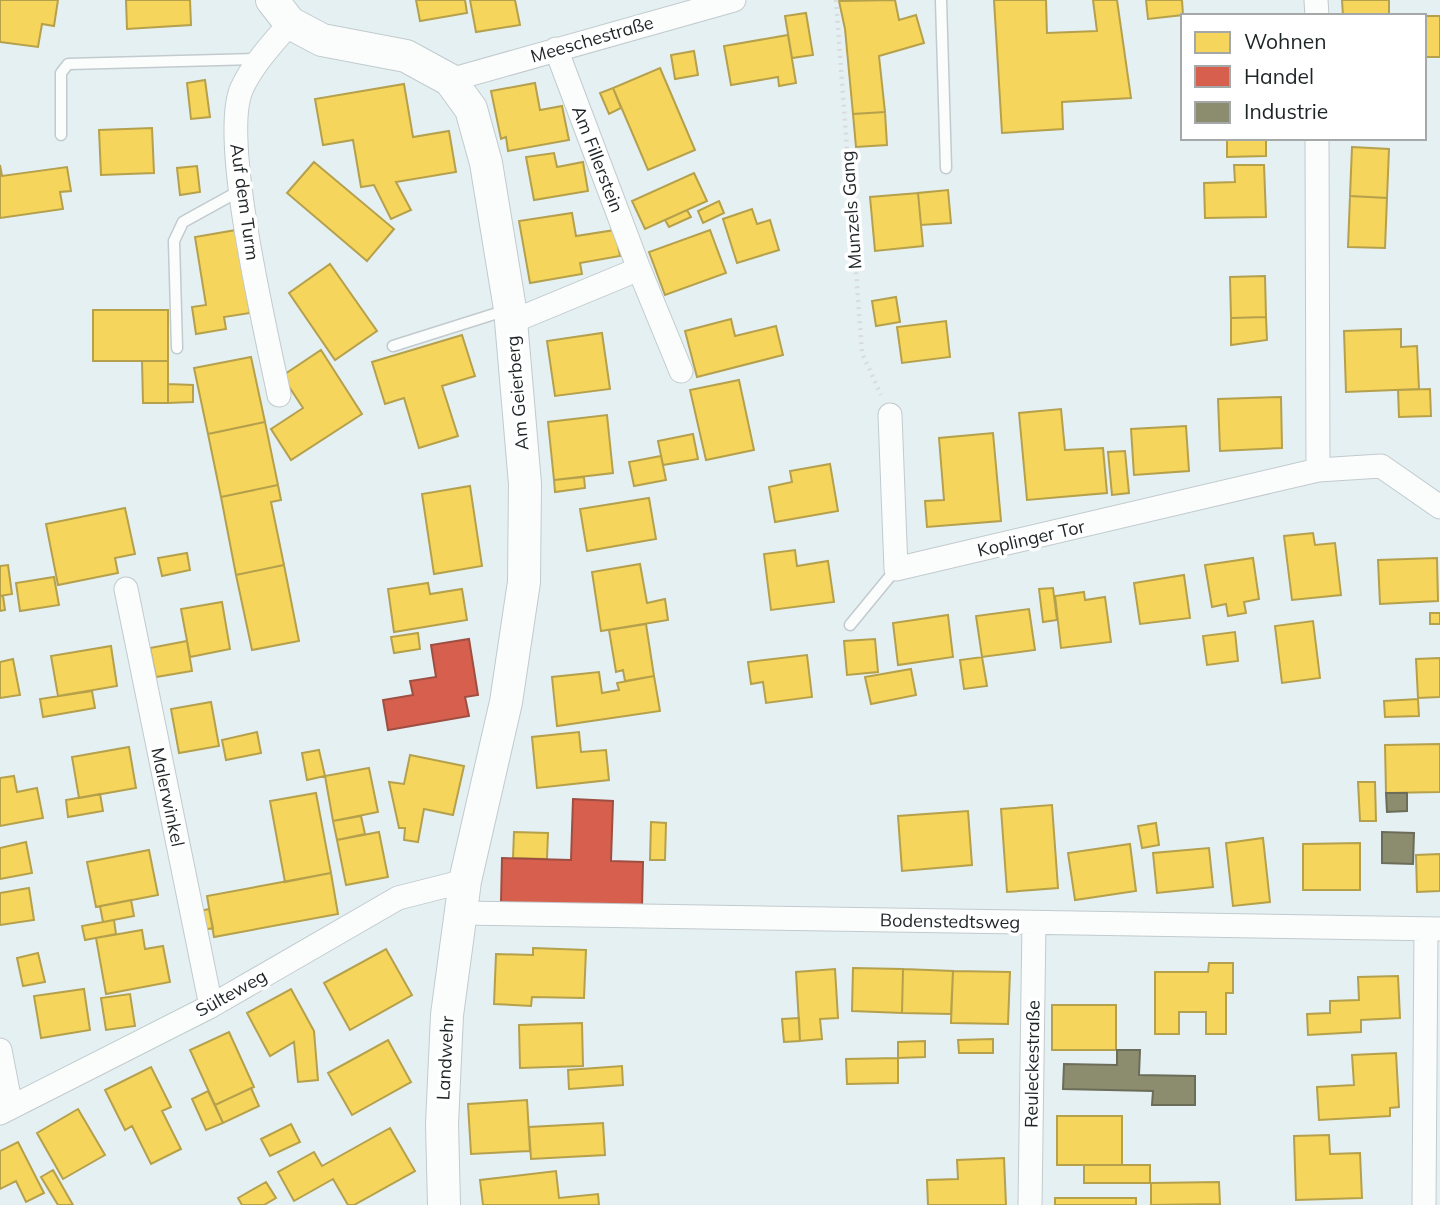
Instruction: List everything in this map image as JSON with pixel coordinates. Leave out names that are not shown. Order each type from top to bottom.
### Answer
[{"type":"street","name":"Meeschestraße","points":[[450,80],[734,0]]},
{"type":"street","name":"Auf dem Turm","points":[[279,395],[241,190],[235,128],[241,89],[261,59],[281,12]]},
{"type":"street","name":"Am Geierberg","points":[[281,12],[322,40],[406,56],[450,80],[471,109],[486,163],[510,316],[525,484],[524,582],[506,702],[465,881],[461,913]]},
{"type":"street","name":"Am Fillerstein","points":[[556,49],[639,269],[681,371]]},
{"type":"street","points":[[1317,140],[1318,470]]},
{"type":"street","points":[[510,316],[639,269]]},
{"type":"street","points":[[890,415],[896,569]]},
{"type":"street","name":"Koplinger Tor","points":[[896,569],[1318,470],[1381,466],[1440,507]]},
{"type":"street","name":"Malerwinkel","points":[[126,589],[211,1006]]},
{"type":"street","name":"Sülteweg","points":[[6,1110],[211,1006],[398,898],[465,881]]},
{"type":"street","name":"Bodenstedtsweg","points":[[461,913],[1433,929]]},
{"type":"street","name":"Landwehr","points":[[444,1205],[442,1124],[447,1015],[461,913]]},
{"type":"street","name":"Reuleckestraße","points":[[1030,1205],[1034,923]]},
{"type":"street","points":[[1423,1205],[1433,929]]},
{"type":"street","points":[[0,1050],[6,1110]]},
{"type":"lane","points":[[941,0],[946,168]]},
{"type":"lane","points":[[61,135],[61,73],[68,64],[261,59]]},
{"type":"lane","points":[[177,348],[174,241],[183,222],[241,190]]},
{"type":"lane","points":[[393,346],[510,316]]},
{"type":"lane","points":[[850,625],[896,569]]},
{"type":"path","name":"Munzels Gang","points":[[836,0],[862,353],[890,415]]},
{"type":"building: Wohnen","points":[[0,0],[58,0],[54,26],[42,24],[38,47],[0,42]]},
{"type":"building: Wohnen","points":[[126,0],[190,0],[191,25],[127,29]]},
{"type":"building: Wohnen","points":[[416,0],[465,0],[467,13],[420,21]]},
{"type":"building: Wohnen","points":[[470,0],[515,0],[520,25],[476,32]]},
{"type":"building: Wohnen","points":[[895,0],[899,20],[916,15],[924,43],[879,56],[885,112],[853,114],[845,29],[839,1]]},
{"type":"building: Wohnen","points":[[994,0],[1046,0],[1047,33],[1097,31],[1093,0],[1117,0],[1131,98],[1062,102],[1063,129],[1002,133]]},
{"type":"building: Wohnen","points":[[1146,0],[1182,0],[1181,15],[1148,19]]},
{"type":"building: Wohnen","points":[[1342,0],[1389,0],[1389,14],[1343,14]]},
{"type":"building: Wohnen","points":[[806,13],[813,55],[792,58],[785,16]]},
{"type":"building: Wohnen","points":[[1426,16],[1440,16],[1440,57],[1426,57]]},
{"type":"building: Wohnen","points":[[788,35],[796,83],[779,86],[778,77],[731,85],[724,46]]},
{"type":"building: Wohnen","points":[[694,51],[698,75],[675,79],[671,55]]},
{"type":"building: Wohnen","points":[[660,68],[695,150],[648,170],[613,88]]},
{"type":"building: Wohnen","points":[[205,80],[210,117],[191,119],[187,83]]},
{"type":"building: Wohnen","points":[[535,83],[540,110],[562,106],[569,140],[508,151],[506,137],[501,139],[491,91]]},
{"type":"building: Wohnen","points":[[404,84],[413,137],[449,131],[456,172],[396,182],[411,210],[391,219],[374,185],[361,187],[353,140],[323,145],[315,99]]},
{"type":"building: Wohnen","points":[[613,88],[621,108],[609,114],[600,93]]},
{"type":"building: Wohnen","points":[[885,112],[887,145],[856,147],[853,114]]},
{"type":"building: Wohnen","points":[[152,128],[154,173],[101,175],[99,130]]},
{"type":"building: Wohnen","points":[[1227,140],[1266,140],[1266,156],[1227,157]]},
{"type":"building: Wohnen","points":[[1352,147],[1389,149],[1387,198],[1350,196]]},
{"type":"building: Wohnen","points":[[554,153],[557,167],[583,162],[588,191],[534,200],[526,157]]},
{"type":"building: Wohnen","points":[[314,162],[394,229],[367,261],[287,193]]},
{"type":"building: Wohnen","points":[[0,165],[2,176],[67,167],[71,191],[60,192],[63,209],[0,218]]},
{"type":"building: Wohnen","points":[[1234,165],[1264,165],[1266,217],[1205,218],[1204,183],[1235,182]]},
{"type":"building: Wohnen","points":[[197,166],[200,192],[180,195],[177,168]]},
{"type":"building: Wohnen","points":[[694,173],[707,201],[645,229],[632,201]]},
{"type":"building: Wohnen","points":[[948,190],[951,223],[921,225],[918,193]]},
{"type":"building: Wohnen","points":[[918,193],[923,246],[875,251],[870,197]]},
{"type":"building: Wohnen","points":[[1350,196],[1387,198],[1385,248],[1348,247]]},
{"type":"building: Wohnen","points":[[719,201],[724,213],[703,223],[698,211]]},
{"type":"building: Wohnen","points":[[752,209],[757,224],[770,220],[779,250],[737,263],[723,219]]},
{"type":"building: Wohnen","points":[[687,210],[691,217],[669,227],[665,220]]},
{"type":"building: Wohnen","points":[[572,213],[576,236],[615,230],[620,256],[580,263],[582,274],[530,283],[519,221]]},
{"type":"building: Wohnen","points":[[236,230],[250,313],[224,317],[226,329],[196,334],[192,307],[206,305],[195,237]]},
{"type":"building: Wohnen","points":[[710,230],[726,273],[665,295],[649,252]]},
{"type":"building: Wohnen","points":[[330,264],[377,331],[335,360],[289,293]]},
{"type":"building: Wohnen","points":[[1265,276],[1266,317],[1231,318],[1230,277]]},
{"type":"building: Wohnen","points":[[896,297],[900,322],[876,326],[872,301]]},
{"type":"building: Wohnen","points":[[93,310],[168,310],[168,361],[93,361]]},
{"type":"building: Wohnen","points":[[1266,317],[1267,340],[1231,345],[1231,318]]},
{"type":"building: Wohnen","points":[[731,319],[735,336],[776,326],[783,355],[697,377],[685,331]]},
{"type":"building: Wohnen","points":[[946,321],[950,357],[902,363],[897,327]]},
{"type":"building: Wohnen","points":[[1401,329],[1401,347],[1417,346],[1419,389],[1346,392],[1344,331]]},
{"type":"building: Wohnen","points":[[602,333],[610,389],[555,396],[547,341]]},
{"type":"building: Wohnen","points":[[462,335],[475,376],[442,386],[458,436],[419,448],[404,398],[385,404],[372,362]]},
{"type":"building: Wohnen","points":[[321,350],[362,414],[291,460],[271,429],[303,408],[282,376]]},
{"type":"building: Wohnen","points":[[251,357],[265,422],[208,434],[194,368]]},
{"type":"building: Wohnen","points":[[142,361],[168,361],[168,403],[143,403]]},
{"type":"building: Wohnen","points":[[739,380],[754,450],[706,460],[690,390]]},
{"type":"building: Wohnen","points":[[168,384],[193,385],[193,402],[168,403]]},
{"type":"building: Wohnen","points":[[1430,389],[1431,416],[1399,417],[1398,390]]},
{"type":"building: Wohnen","points":[[1281,397],[1282,448],[1220,451],[1218,399]]},
{"type":"building: Wohnen","points":[[1061,409],[1065,450],[1103,448],[1107,493],[1027,500],[1019,413]]},
{"type":"building: Wohnen","points":[[607,415],[613,473],[554,480],[548,422]]},
{"type":"building: Wohnen","points":[[265,422],[278,485],[221,497],[208,434]]},
{"type":"building: Wohnen","points":[[1186,426],[1189,471],[1134,475],[1131,429]]},
{"type":"building: Wohnen","points":[[993,433],[1001,521],[927,527],[925,501],[944,500],[939,438]]},
{"type":"building: Wohnen","points":[[693,434],[698,459],[663,465],[658,441]]},
{"type":"building: Wohnen","points":[[1125,451],[1129,493],[1112,495],[1108,452]]},
{"type":"building: Wohnen","points":[[661,456],[666,480],[634,486],[629,462]]},
{"type":"building: Wohnen","points":[[830,464],[838,511],[775,522],[769,487],[792,482],[790,471]]},
{"type":"building: Wohnen","points":[[584,477],[585,488],[555,492],[554,480]]},
{"type":"building: Wohnen","points":[[278,485],[281,500],[271,502],[284,565],[236,575],[221,497]]},
{"type":"building: Wohnen","points":[[470,486],[482,566],[434,574],[422,494]]},
{"type":"building: Wohnen","points":[[649,498],[656,539],[587,551],[580,509]]},
{"type":"building: Wohnen","points":[[125,508],[135,554],[115,558],[118,573],[58,585],[46,524]]},
{"type":"building: Wohnen","points":[[1313,533],[1315,545],[1335,543],[1341,595],[1292,600],[1284,536]]},
{"type":"building: Wohnen","points":[[795,550],[797,566],[828,561],[834,602],[771,610],[764,554]]},
{"type":"building: Wohnen","points":[[187,553],[190,570],[162,576],[158,558]]},
{"type":"building: Wohnen","points":[[1253,558],[1259,599],[1244,602],[1246,613],[1228,616],[1226,604],[1212,607],[1205,565]]},
{"type":"building: Wohnen","points":[[1437,558],[1438,601],[1380,604],[1378,560]]},
{"type":"building: Wohnen","points":[[640,564],[647,603],[665,599],[668,620],[601,631],[592,572]]},
{"type":"building: Wohnen","points":[[8,565],[12,594],[0,596],[0,566]]},
{"type":"building: Wohnen","points":[[284,565],[299,641],[252,650],[236,575]]},
{"type":"building: Wohnen","points":[[1184,575],[1190,618],[1140,624],[1134,583]]},
{"type":"building: Wohnen","points":[[54,577],[59,605],[20,611],[16,583]]},
{"type":"building: Wohnen","points":[[428,583],[430,594],[462,589],[467,620],[394,632],[388,589]]},
{"type":"building: Wohnen","points":[[1053,588],[1057,620],[1043,622],[1039,589]]},
{"type":"building: Wohnen","points":[[1084,592],[1085,600],[1105,597],[1111,642],[1061,648],[1055,596]]},
{"type":"building: Wohnen","points":[[0,596],[3,596],[5,610],[0,611]]},
{"type":"building: Wohnen","points":[[222,602],[230,649],[190,657],[181,609]]},
{"type":"building: Wohnen","points":[[1029,609],[1035,650],[982,657],[976,616]]},
{"type":"building: Wohnen","points":[[1430,613],[1440,613],[1440,624],[1430,624]]},
{"type":"building: Wohnen","points":[[948,615],[953,657],[898,665],[893,623]]},
{"type":"building: Wohnen","points":[[1313,621],[1320,678],[1282,683],[1275,626]]},
{"type":"building: Wohnen","points":[[646,624],[654,676],[625,681],[623,670],[616,672],[609,630]]},
{"type":"building: Wohnen","points":[[1235,632],[1238,661],[1207,665],[1203,636]]},
{"type":"building: Wohnen","points":[[418,633],[420,649],[394,653],[391,637]]},
{"type":"building: Wohnen","points":[[875,639],[878,672],[847,675],[844,641]]},
{"type":"building: Wohnen","points":[[187,641],[192,671],[156,677],[150,648]]},
{"type":"building: Wohnen","points":[[111,646],[117,686],[58,696],[51,656]]},
{"type":"building: Wohnen","points":[[807,655],[812,697],[766,703],[763,682],[751,684],[748,662]]},
{"type":"building: Wohnen","points":[[982,657],[987,686],[964,689],[960,660]]},
{"type":"building: Wohnen","points":[[1440,658],[1440,697],[1418,698],[1416,659]]},
{"type":"building: Wohnen","points":[[13,659],[20,695],[0,698],[0,662]]},
{"type":"building: Wohnen","points":[[911,669],[916,695],[871,704],[865,677]]},
{"type":"building: Wohnen","points":[[599,672],[602,693],[619,690],[617,683],[654,676],[660,711],[557,726],[552,677]]},
{"type":"building: Wohnen","points":[[92,691],[95,708],[43,717],[40,699]]},
{"type":"building: Wohnen","points":[[1418,699],[1419,716],[1385,717],[1384,701]]},
{"type":"building: Wohnen","points":[[211,702],[219,746],[179,753],[171,709]]},
{"type":"building: Wohnen","points":[[257,732],[261,753],[226,760],[222,740]]},
{"type":"building: Wohnen","points":[[579,732],[581,752],[606,750],[609,780],[537,788],[532,737]]},
{"type":"building: Wohnen","points":[[1440,744],[1440,792],[1386,793],[1385,745]]},
{"type":"building: Wohnen","points":[[129,747],[136,788],[79,798],[72,757]]},
{"type":"building: Wohnen","points":[[319,750],[325,776],[307,780],[302,753]]},
{"type":"building: Wohnen","points":[[410,755],[464,766],[453,815],[424,809],[418,842],[404,840],[405,828],[399,828],[389,782],[404,784]]},
{"type":"building: Wohnen","points":[[369,768],[378,812],[333,821],[325,776]]},
{"type":"building: Wohnen","points":[[14,776],[17,792],[37,788],[43,818],[0,826],[0,778]]},
{"type":"building: Wohnen","points":[[1358,782],[1375,782],[1376,821],[1360,821]]},
{"type":"building: Wohnen","points":[[316,793],[331,873],[285,882],[270,801]]},
{"type":"building: Wohnen","points":[[100,794],[103,811],[68,817],[66,800]]},
{"type":"building: Wohnen","points":[[1052,805],[1058,888],[1007,892],[1001,809]]},
{"type":"building: Wohnen","points":[[968,811],[972,865],[902,871],[898,816]]},
{"type":"building: Wohnen","points":[[361,816],[365,834],[337,840],[333,821]]},
{"type":"building: Wohnen","points":[[651,822],[666,823],[665,860],[650,860]]},
{"type":"building: Wohnen","points":[[1156,823],[1159,845],[1142,848],[1138,826]]},
{"type":"building: Wohnen","points":[[379,832],[388,877],[346,885],[337,840]]},
{"type":"building: Wohnen","points":[[514,832],[548,833],[547,859],[513,858]]},
{"type":"building: Wohnen","points":[[1263,838],[1270,902],[1233,906],[1226,843]]},
{"type":"building: Wohnen","points":[[26,842],[32,873],[0,879],[0,848]]},
{"type":"building: Wohnen","points":[[1360,843],[1360,890],[1303,890],[1303,844]]},
{"type":"building: Wohnen","points":[[1130,844],[1136,891],[1075,900],[1068,853]]},
{"type":"building: Wohnen","points":[[1209,848],[1213,887],[1157,893],[1153,853]]},
{"type":"building: Wohnen","points":[[149,850],[158,895],[96,907],[87,862]]},
{"type":"building: Wohnen","points":[[1440,854],[1440,891],[1417,892],[1416,855]]},
{"type":"building: Wohnen","points":[[331,873],[338,914],[214,937],[207,896]]},
{"type":"building: Wohnen","points":[[29,888],[34,920],[0,925],[0,893]]},
{"type":"building: Wohnen","points":[[131,900],[134,916],[103,922],[100,906]]},
{"type":"building: Wohnen","points":[[209,909],[213,928],[203,930],[200,911]]},
{"type":"building: Wohnen","points":[[114,920],[116,934],[85,940],[82,926]]},
{"type":"building: Wohnen","points":[[142,930],[145,949],[163,946],[170,982],[106,994],[96,938]]},
{"type":"building: Wohnen","points":[[533,948],[586,950],[584,998],[532,997],[531,1006],[494,1004],[496,954],[533,955]]},
{"type":"building: Wohnen","points":[[386,949],[412,995],[350,1030],[324,983]]},
{"type":"building: Wohnen","points":[[38,953],[45,982],[23,986],[17,958]]},
{"type":"building: Wohnen","points":[[1209,963],[1233,963],[1233,993],[1226,993],[1226,1034],[1206,1034],[1206,1012],[1179,1012],[1179,1034],[1155,1034],[1155,972],[1208,972]]},
{"type":"building: Wohnen","points":[[853,968],[903,969],[902,1013],[852,1011]]},
{"type":"building: Wohnen","points":[[835,969],[838,1018],[820,1019],[822,1039],[800,1041],[796,972]]},
{"type":"building: Wohnen","points":[[903,969],[953,971],[951,1014],[902,1013]]},
{"type":"building: Wohnen","points":[[953,971],[1010,972],[1008,1024],[951,1023]]},
{"type":"building: Wohnen","points":[[1398,976],[1400,1018],[1361,1020],[1361,1032],[1308,1035],[1307,1014],[1330,1013],[1330,1001],[1359,1000],[1358,977]]},
{"type":"building: Wohnen","points":[[84,989],[90,1030],[41,1038],[34,996]]},
{"type":"building: Wohnen","points":[[291,989],[314,1031],[318,1080],[298,1082],[294,1042],[270,1056],[247,1013]]},
{"type":"building: Wohnen","points":[[130,994],[135,1026],[106,1030],[101,998]]},
{"type":"building: Wohnen","points":[[1052,1005],[1116,1005],[1116,1050],[1052,1050]]},
{"type":"building: Wohnen","points":[[799,1018],[800,1041],[784,1042],[782,1019]]},
{"type":"building: Wohnen","points":[[582,1023],[583,1066],[520,1068],[519,1025]]},
{"type":"building: Wohnen","points":[[229,1032],[254,1087],[215,1105],[190,1050]]},
{"type":"building: Wohnen","points":[[993,1039],[993,1053],[959,1053],[958,1040]]},
{"type":"building: Wohnen","points":[[388,1040],[411,1082],[352,1115],[328,1073]]},
{"type":"building: Wohnen","points":[[925,1041],[925,1057],[898,1058],[898,1042]]},
{"type":"building: Wohnen","points":[[1396,1053],[1399,1107],[1390,1108],[1390,1116],[1319,1120],[1317,1087],[1354,1085],[1352,1055]]},
{"type":"building: Wohnen","points":[[898,1058],[898,1083],[847,1084],[846,1059]]},
{"type":"building: Wohnen","points":[[622,1066],[623,1085],[569,1089],[568,1070]]},
{"type":"building: Wohnen","points":[[151,1067],[171,1107],[162,1111],[181,1149],[151,1164],[132,1126],[125,1130],[105,1090]]},
{"type":"building: Wohnen","points":[[251,1088],[259,1106],[223,1123],[215,1105]]},
{"type":"building: Wohnen","points":[[208,1091],[223,1123],[206,1130],[192,1099]]},
{"type":"building: Wohnen","points":[[527,1100],[530,1151],[471,1154],[468,1104]]},
{"type":"building: Wohnen","points":[[78,1109],[105,1155],[63,1179],[37,1133]]},
{"type":"building: Wohnen","points":[[1057,1116],[1122,1116],[1122,1165],[1057,1165]]},
{"type":"building: Wohnen","points":[[603,1123],[605,1155],[531,1159],[529,1127]]},
{"type":"building: Wohnen","points":[[291,1124],[300,1142],[270,1156],[261,1139]]},
{"type":"building: Wohnen","points":[[390,1128],[415,1171],[354,1205],[348,1205],[333,1179],[294,1201],[278,1172],[314,1152],[322,1166]]},
{"type":"building: Wohnen","points":[[1329,1135],[1330,1154],[1360,1153],[1362,1198],[1296,1200],[1294,1136]]},
{"type":"building: Wohnen","points":[[18,1142],[44,1193],[26,1202],[16,1181],[0,1189],[0,1151]]},
{"type":"building: Wohnen","points":[[1004,1158],[1006,1205],[928,1205],[927,1180],[958,1179],[957,1160]]},
{"type":"building: Wohnen","points":[[1084,1165],[1150,1165],[1150,1183],[1084,1183]]},
{"type":"building: Wohnen","points":[[53,1170],[73,1205],[58,1205],[41,1177]]},
{"type":"building: Wohnen","points":[[556,1171],[559,1198],[598,1194],[599,1205],[483,1205],[480,1180]]},
{"type":"building: Wohnen","points":[[266,1182],[276,1198],[264,1205],[242,1205],[238,1198]]},
{"type":"building: Wohnen","points":[[1219,1182],[1220,1204],[1151,1205],[1151,1183]]},
{"type":"building: Wohnen","points":[[1055,1198],[1136,1198],[1136,1205],[1055,1205]]},
{"type":"building: Handel","points":[[469,639],[478,695],[465,697],[469,716],[388,730],[383,700],[413,695],[410,681],[436,677],[431,645]]},
{"type":"building: Handel","points":[[573,799],[613,801],[611,861],[643,862],[642,907],[501,902],[502,858],[571,860]]},
{"type":"building: Industrie","points":[[1386,793],[1407,793],[1407,811],[1387,812]]},
{"type":"building: Industrie","points":[[1382,832],[1414,833],[1413,864],[1382,863]]},
{"type":"building: Industrie","points":[[1117,1050],[1140,1050],[1139,1075],[1195,1076],[1195,1105],[1152,1105],[1153,1091],[1063,1089],[1064,1064],[1117,1065]]}]
